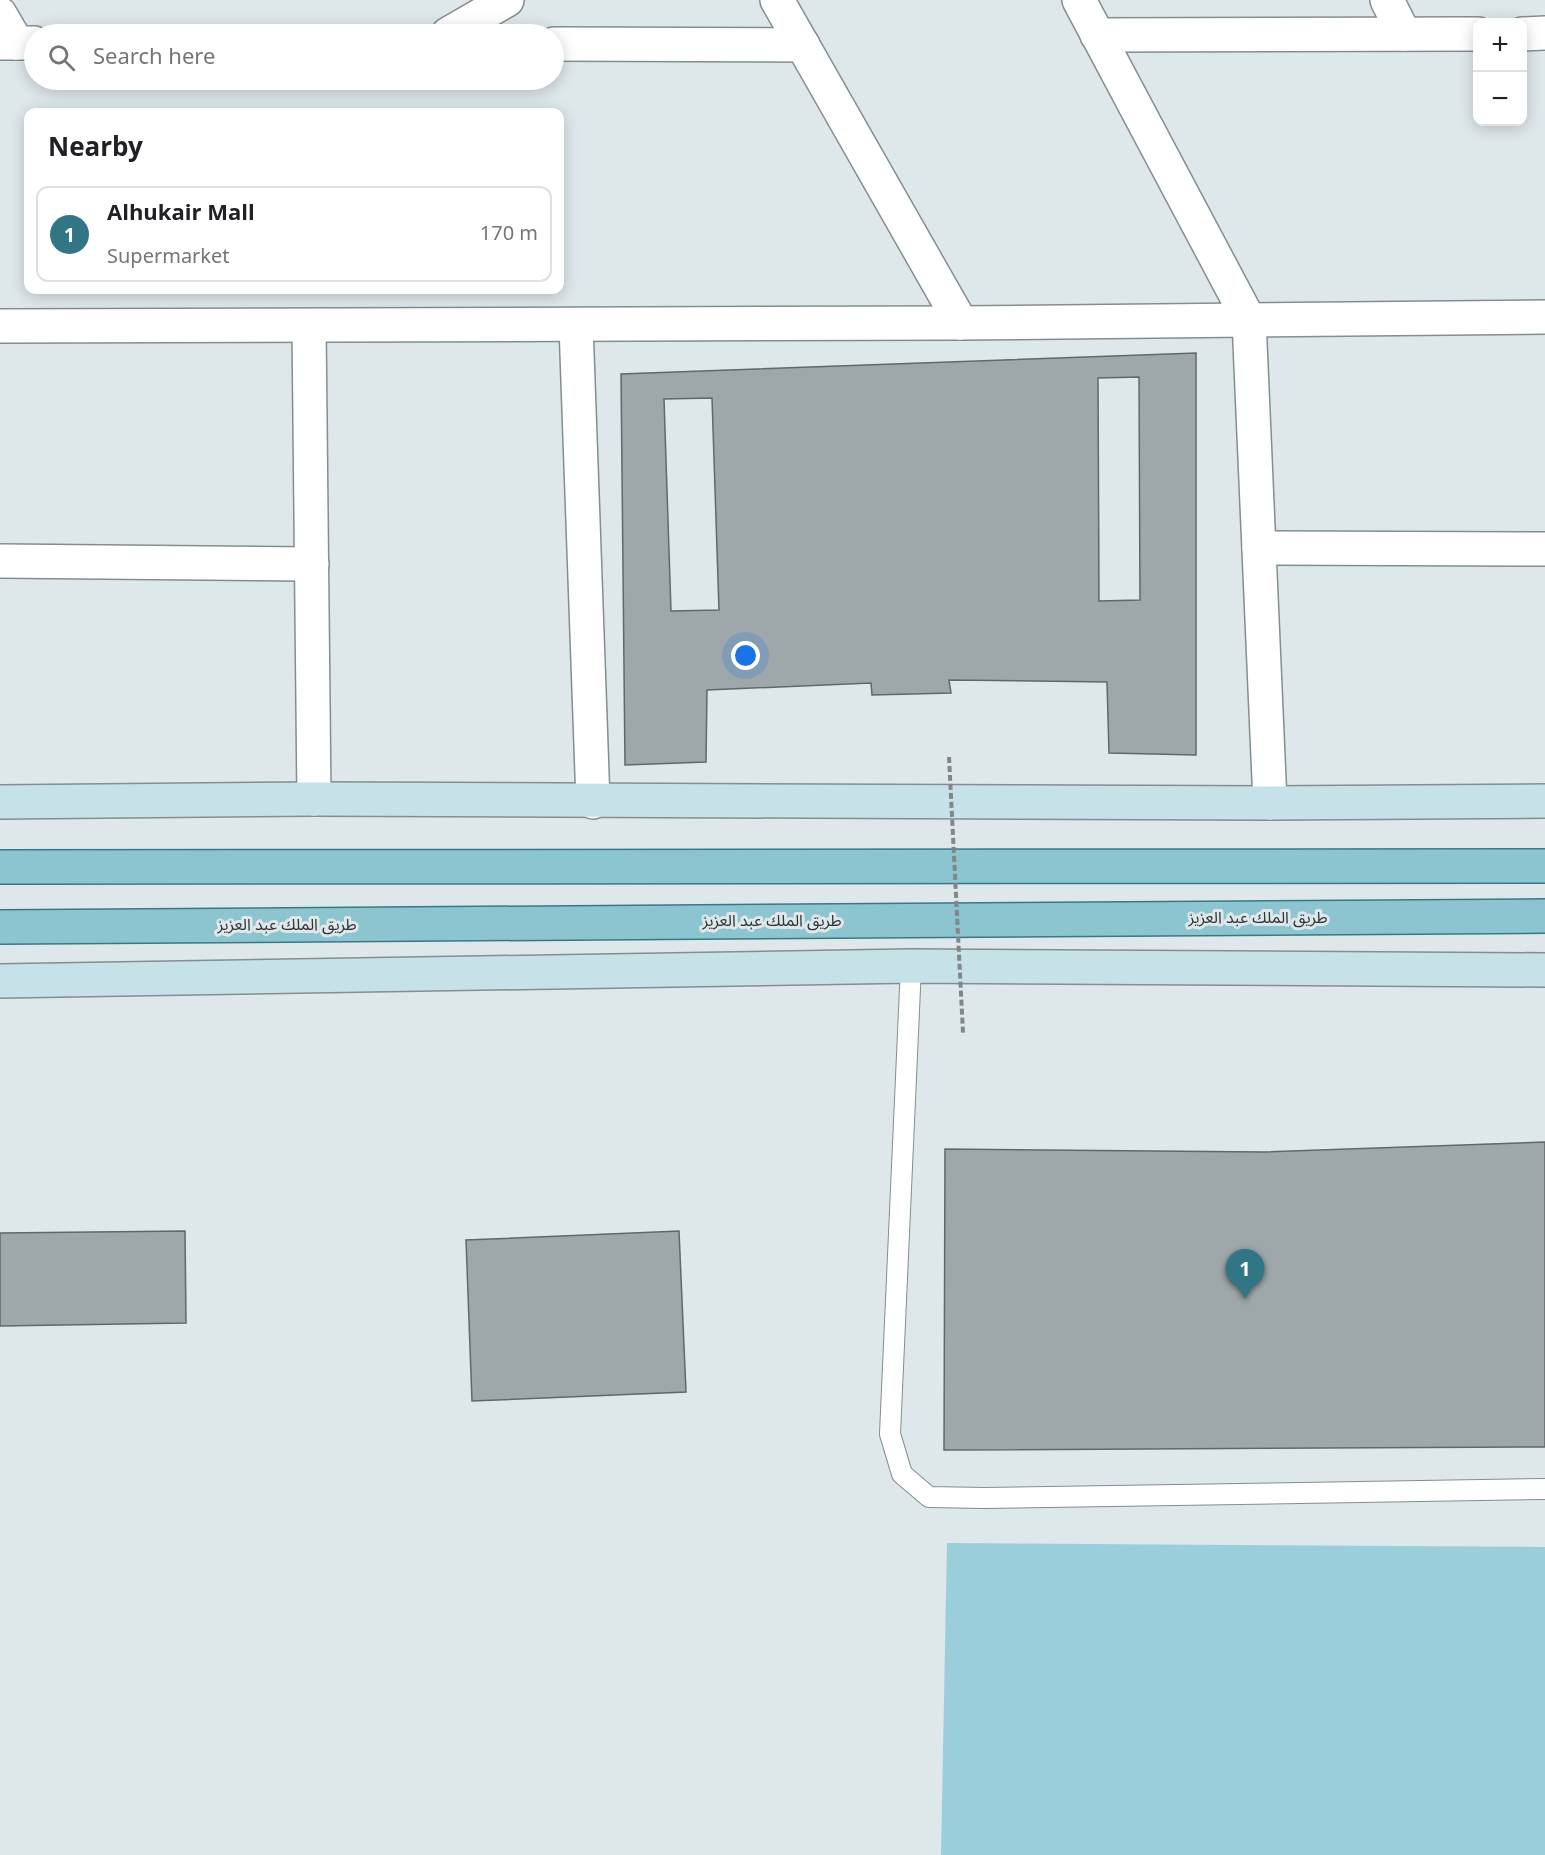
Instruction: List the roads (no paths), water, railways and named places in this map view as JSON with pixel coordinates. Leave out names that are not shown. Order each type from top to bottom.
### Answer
[{"type":"main road","points":[[0,867],[1545,866]]},
{"type":"main road","name":"طريق الملك عبد العزيز","points":[[0,927],[1545,916]]},
{"type":"street","points":[[465,24],[507,0]]},
{"type":"street","points":[[777,0],[962,323]]},
{"type":"street","points":[[1079,0],[1249,320],[1270,803]]},
{"type":"street","points":[[1387,0],[1404,34]]},
{"type":"street","points":[[0,14],[17,43]]},
{"type":"street","points":[[1527,34],[1545,33]]},
{"type":"street","points":[[1097,35],[1473,34]]},
{"type":"street","points":[[564,44],[803,45]]},
{"type":"street","points":[[0,326],[962,323],[1545,317]]},
{"type":"street","points":[[576,325],[593,802]]},
{"type":"street","points":[[309,326],[314,799]]},
{"type":"street","points":[[1259,548],[1545,549]]},
{"type":"street","points":[[0,561],[312,564]]},
{"type":"street","points":[[0,802],[314,799],[593,802],[1545,801]]},
{"type":"street","points":[[0,981],[911,966],[1545,970]]},
{"type":"lane","points":[[911,966],[890,1434],[902,1473],[929,1497],[1545,1489]]},
{"type":"place","name":"Alhukair Mall","points":[[1245,1299]]}]
